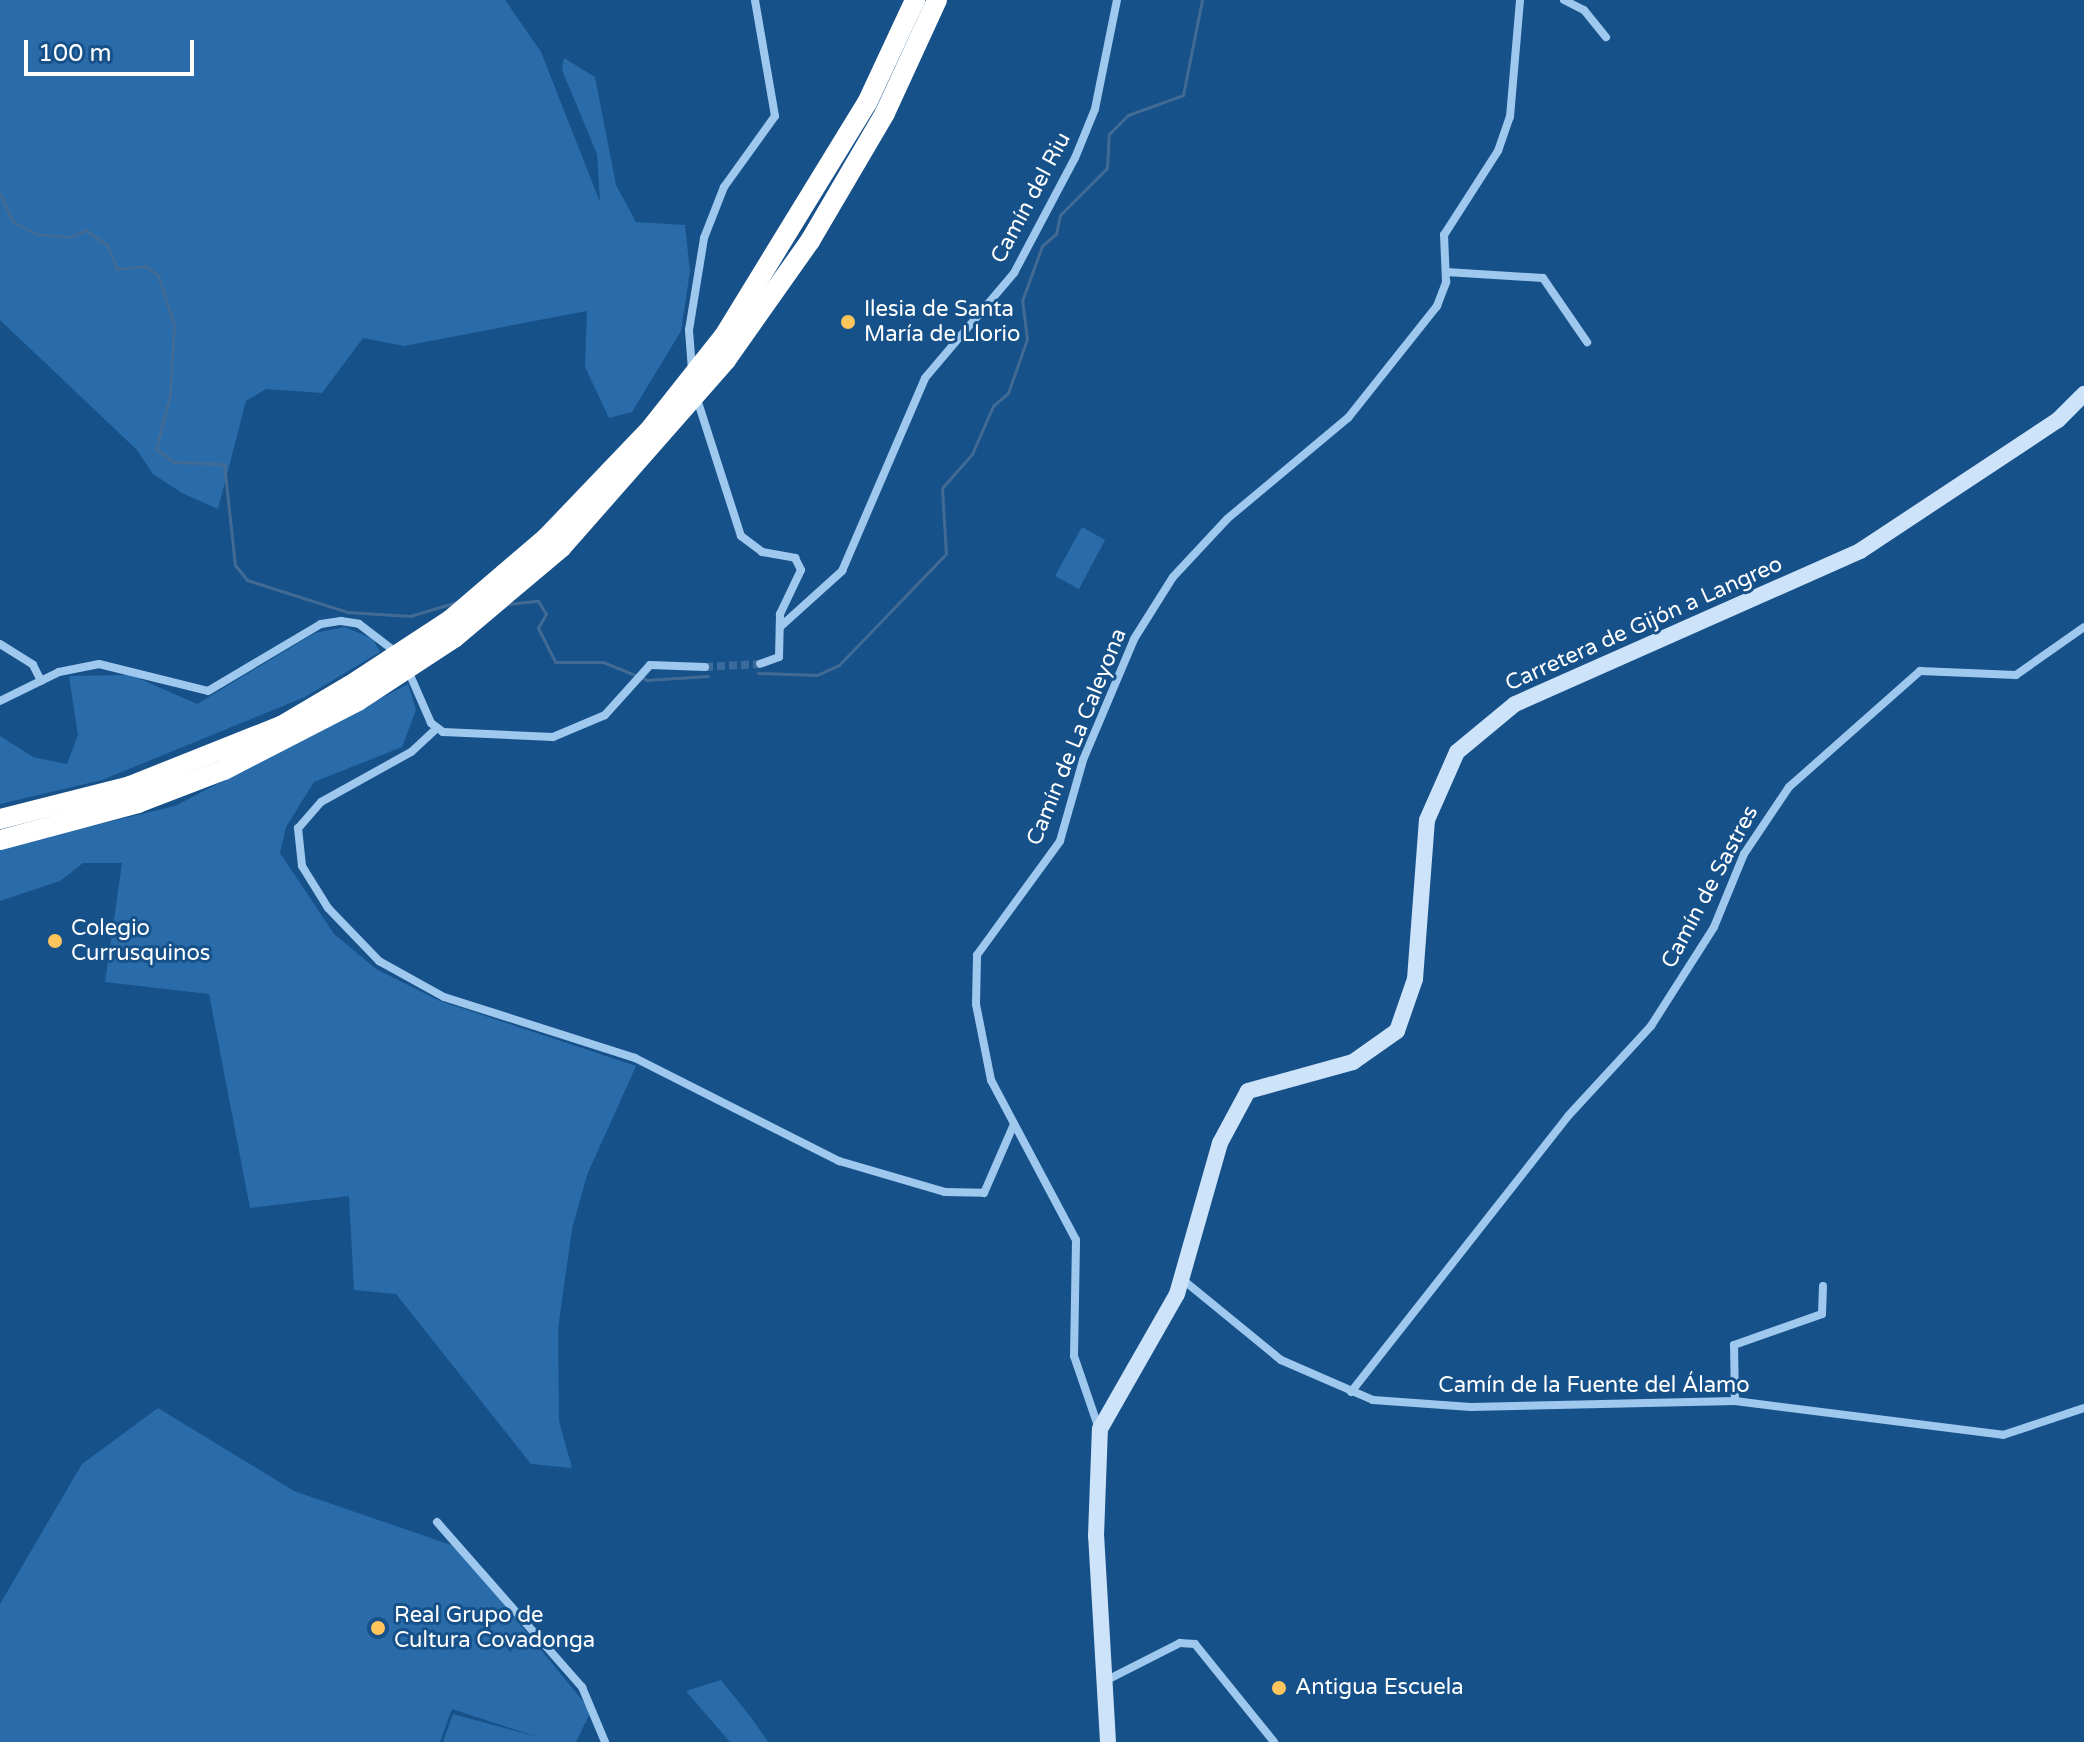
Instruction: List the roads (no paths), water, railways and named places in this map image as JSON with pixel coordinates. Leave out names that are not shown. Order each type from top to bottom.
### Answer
[{"type":"highway","points":[[0,840],[210,776],[301,736],[450,620],[546,538],[651,428],[724,336],[867,103],[915,0]]},
{"type":"highway","points":[[0,819],[144,780],[354,694],[454,638],[561,548],[726,360],[848,177],[937,0]]},
{"type":"street","points":[[755,0],[775,116],[717,200],[695,283],[690,358],[718,479],[741,536],[756,549],[799,563],[780,627],[779,657],[760,664]]},
{"type":"street","name":"Camín del Riu","points":[[780,627],[842,571],[925,378],[1014,273],[1075,158],[1095,109],[1117,0]]},
{"type":"street","name":"Camín de La Caleyona","points":[[1100,1429],[1074,1356],[1076,1240],[991,1080],[976,1004],[977,955],[1060,841],[1083,760],[1141,625],[1186,560],[1381,382],[1437,306],[1446,272],[1444,235],[1491,163],[1510,117],[1520,0]]},
{"type":"street","points":[[1564,0],[1584,10],[1606,37]]},
{"type":"street","points":[[1446,272],[1543,278],[1587,342]]},
{"type":"street","name":"Carretera de Gijón a Langreo","points":[[1108,1742],[1095,1480],[1100,1429],[1182,1279],[1220,1143],[1248,1091],[1353,1062],[1397,1031],[1415,979],[1427,820],[1457,752],[1529,697],[1860,551],[2058,420],[2084,394]]},
{"type":"street","points":[[0,701],[79,667],[115,665],[177,689],[208,691],[321,624],[341,621],[389,643],[437,728],[461,736],[567,736],[605,715],[636,676],[661,664],[705,667]]},
{"type":"street","name":"Camín de Sastres","points":[[1351,1392],[1569,1115],[1651,1026],[1714,927],[1744,854],[1789,787],[1920,671],[2016,675],[2084,627]]},
{"type":"street","points":[[0,644],[33,665],[41,681]]},
{"type":"street","points":[[437,728],[411,752],[311,809],[296,840],[302,866],[348,934],[408,979],[500,1018],[635,1058],[839,1161],[964,1196],[991,1186],[1014,1124]]},
{"type":"street","name":"Camín de la Fuente del Álamo","points":[[1182,1279],[1281,1360],[1351,1392],[1471,1407],[1735,1401],[2003,1435],[2084,1408]]},
{"type":"street","points":[[1735,1401],[1734,1345],[1822,1314],[1823,1286]]},
{"type":"street","points":[[437,1522],[582,1687],[605,1742]]},
{"type":"street","points":[[1105,1681],[1180,1643],[1195,1644],[1274,1742]]},
{"type":"waterway","points":[[758,673],[817,675],[839,665],[946,554],[942,488],[972,454],[993,406],[1008,393],[1027,339],[1022,301],[1042,246],[1056,234],[1060,215],[1107,168],[1109,134],[1128,115],[1183,95],[1202,0]]},
{"type":"waterway","points":[[0,194],[13,222],[37,234],[70,237],[86,230],[107,245],[117,269],[145,266],[158,275],[174,325],[170,395],[156,449],[174,462],[224,464],[235,565],[247,580],[347,612],[410,616],[457,602]]},
{"type":"waterway","points":[[507,604],[538,601],[546,614],[538,628],[555,662],[603,662],[647,680],[708,676]]},
{"type":"tunnel","points":[[705,667],[760,664]]},
{"type":"place","name":"Ilesia de Santa María de Llorio","points":[[848,322]]},
{"type":"place","name":"Colegio Currusquinos","points":[[55,941]]},
{"type":"place","name":"Real Grupo de Cultura Covadonga","points":[[378,1628]]},
{"type":"place","name":"Antigua Escuela","points":[[1279,1688]]}]
